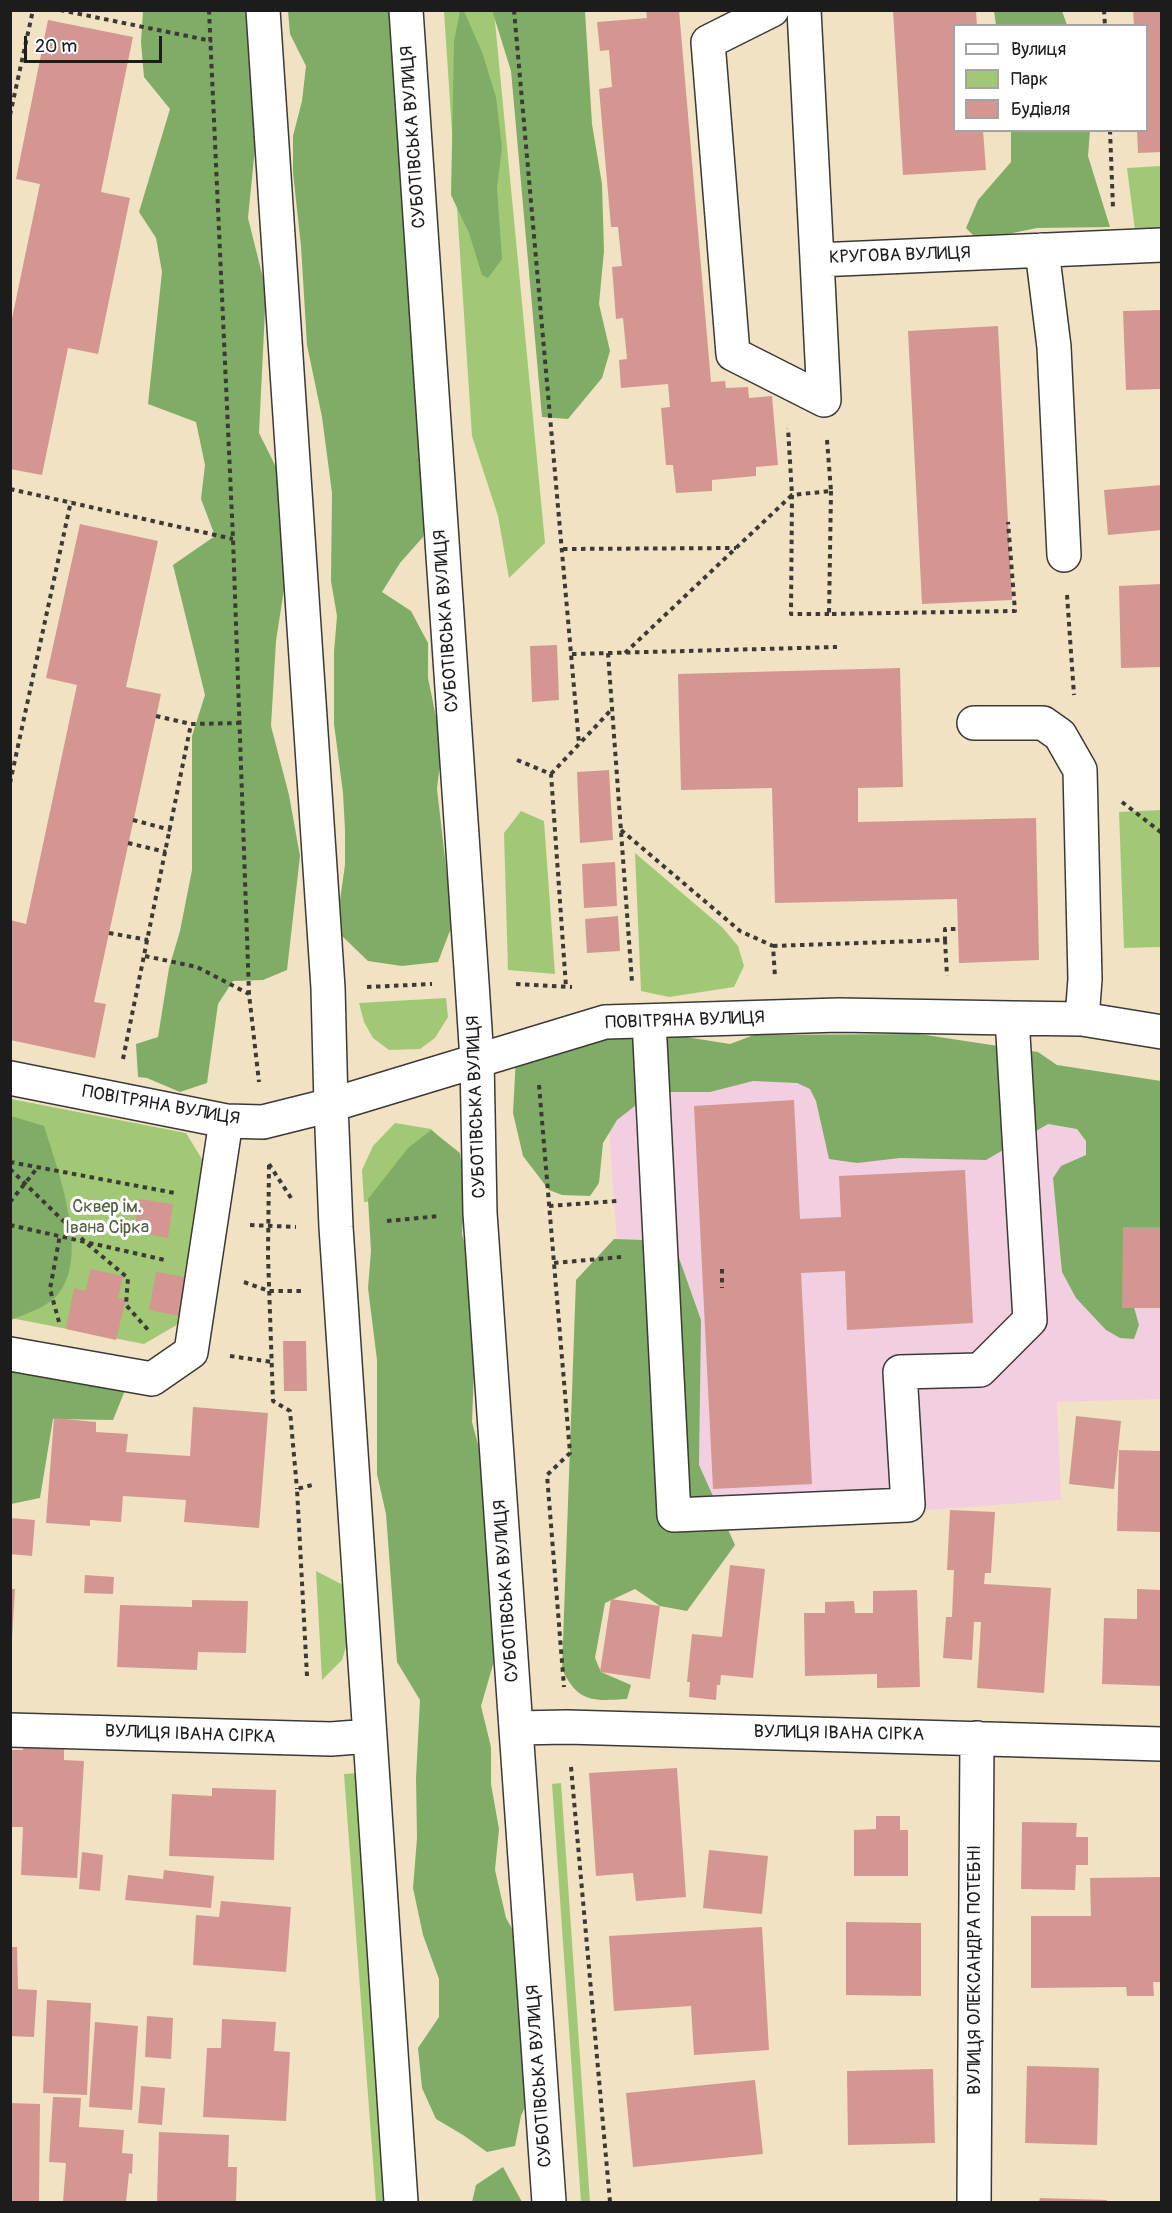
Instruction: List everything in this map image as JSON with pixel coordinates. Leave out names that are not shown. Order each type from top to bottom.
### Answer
[{"type":"street","points":[[263,10],[328,988],[336,1227],[401,2202]]},
{"type":"street","name":"СУБОТІВСЬКА ВУЛИЦЯ","points":[[406,10],[477,1060],[480,1213],[549,2202]]},
{"type":"street","points":[[772,10],[708,42],[733,354],[824,400],[817,260]]},
{"type":"street","name":"КРУГОВА ВУЛИЦЯ","points":[[804,10],[817,260],[1161,245]]},
{"type":"street","points":[[1042,250],[1054,347],[1064,555]]},
{"type":"street","points":[[974,723],[1043,723],[1060,735],[1080,770],[1085,979],[1082,1019]]},
{"type":"street","name":"ПОВІТРЯНА ВУЛИЦЯ","points":[[10,1078],[226,1121],[263,1122],[331,1105],[605,1022],[839,1015],[1082,1019],[1161,1032]]},
{"type":"street","points":[[649,1021],[674,1515],[908,1505],[900,1372],[980,1370],[1030,1320],[1012,1018]]},
{"type":"street","points":[[10,1354],[152,1379],[191,1352],[226,1121]]},
{"type":"street","name":"ВУЛИЦЯ ІВАНА СІРКА","points":[[517,1728],[567,1727],[1161,1744]]},
{"type":"street","name":"ВУЛИЦЯ ІВАНА СІРКА","points":[[10,1730],[331,1738],[370,1736]]},
{"type":"street","name":"ВУЛИЦЯ ОЛЕКСАНДРА ПОТЕБНІ","points":[[974,2202],[977,1738]]},
{"type":"path","points":[[10,115],[33,10]]},
{"type":"path","points":[[60,10],[212,41]]},
{"type":"path","points":[[209,10],[233,539],[249,994],[260,1088]]},
{"type":"path","points":[[514,10],[579,744]]},
{"type":"path","points":[[1110,132],[1115,247]]},
{"type":"path","points":[[824,400],[831,491],[829,614]]},
{"type":"path","points":[[10,489],[233,539]]},
{"type":"path","points":[[831,491],[792,495],[791,614],[1015,611],[1008,522]]},
{"type":"path","points":[[10,783],[71,501]]},
{"type":"path","points":[[562,549],[736,548]]},
{"type":"path","points":[[1064,555],[1075,698]]},
{"type":"path","points":[[572,654],[837,647]]},
{"type":"path","points":[[608,653],[632,982]]},
{"type":"path","points":[[566,987],[551,774],[612,709]]},
{"type":"path","points":[[156,716],[190,724],[240,723]]},
{"type":"path","points":[[121,1070],[171,830],[190,724]]},
{"type":"path","points":[[517,760],[551,774]]},
{"type":"path","points":[[133,820],[171,830]]},
{"type":"path","points":[[621,830],[740,931],[773,945],[945,940]]},
{"type":"path","points":[[128,843],[166,852]]},
{"type":"path","points":[[947,985],[945,928],[958,929]]},
{"type":"path","points":[[109,933],[148,940]]},
{"type":"path","points":[[773,945],[776,980]]},
{"type":"path","points":[[144,956],[197,967],[249,994]]},
{"type":"path","points":[[358,987],[441,983]]},
{"type":"path","points":[[516,984],[575,987]]},
{"type":"path","points":[[543,1076],[538,1086],[570,1453],[547,1475],[564,1688]]},
{"type":"path","points":[[10,1162],[215,1200],[242,1225],[300,1227]]},
{"type":"path","points":[[269,1164],[269,1279],[273,1401],[290,1411],[297,1489],[307,1676]]},
{"type":"path","points":[[10,1202],[38,1167]]},
{"type":"path","points":[[10,1170],[85,1242],[128,1278],[126,1305],[150,1334],[142,1337]]},
{"type":"path","points":[[549,1206],[618,1201]]},
{"type":"path","points":[[387,1221],[450,1216]]},
{"type":"path","points":[[60,1235],[50,1289],[60,1327]]},
{"type":"path","points":[[554,1263],[622,1257]]},
{"type":"path","points":[[722,1269],[722,1288]]},
{"type":"path","points":[[297,1489],[317,1484]]},
{"type":"path","points":[[570,1760],[610,2202]]},
{"type":"shaded area","points":[[1040,1063],[1161,1081],[1161,1399],[1057,1402],[1061,1500],[637,1532],[605,1072]]},
{"type":"green space","points":[[492,10],[585,11],[592,124],[602,184],[604,251],[599,304],[610,351],[602,378],[568,419],[542,417],[511,71]]},
{"type":"green space","points":[[143,11],[246,11],[256,138],[248,218],[266,290],[259,433],[279,473],[292,537],[276,641],[271,726],[289,795],[300,856],[287,970],[263,980],[233,981],[218,1004],[207,1083],[180,1092],[147,1078],[138,1077],[136,1044],[158,1037],[169,968],[180,931],[192,870],[192,736],[205,695],[173,565],[215,536],[201,499],[205,465],[196,422],[148,404],[162,272],[156,238],[139,212],[170,109],[144,77],[141,42]]},
{"type":"green space","points":[[288,11],[396,11],[412,299],[411,335],[428,503],[423,537],[400,563],[382,592],[411,611],[428,643],[428,678],[442,746],[437,789],[451,928],[438,962],[402,966],[368,961],[342,936],[340,900],[345,865],[345,830],[343,793],[334,724],[334,652],[337,616],[331,581],[332,493],[322,417],[307,345],[301,246],[293,173],[293,136],[302,101],[306,66],[290,34]]},
{"type":"green space","points":[[444,11],[494,11],[545,543],[509,578],[498,516],[472,436]]},
{"type":"green space","points":[[460,11],[464,11],[482,52],[496,97],[502,147],[497,188],[502,259],[488,278],[482,275],[469,233],[451,195],[454,41]]},
{"type":"green space","points":[[994,11],[1062,11],[1067,24],[996,24]]},
{"type":"green space","points":[[1011,132],[1090,132],[1088,156],[1110,227],[1037,228],[978,240],[966,228],[978,200],[1011,162]]},
{"type":"green space","points":[[1161,166],[1161,232],[1135,230],[1127,168]]},
{"type":"green space","points":[[1161,810],[1161,947],[1124,948],[1119,812]]},
{"type":"green space","points":[[521,811],[544,821],[555,974],[508,970],[504,833]]},
{"type":"green space","points":[[635,853],[722,927],[738,946],[744,966],[734,987],[669,997],[641,991]]},
{"type":"green space","points":[[446,998],[448,1017],[435,1038],[420,1049],[389,1050],[373,1038],[364,1022],[359,1003]]},
{"type":"green space","points":[[572,1019],[730,1044],[754,1035],[919,1034],[1038,1052],[1057,1065],[1161,1081],[1161,1239],[1128,1286],[1139,1325],[1134,1339],[1120,1338],[1106,1330],[1076,1298],[1062,1272],[1053,1178],[1061,1166],[1086,1155],[1086,1141],[1077,1129],[1048,1124],[986,1160],[900,1158],[857,1163],[829,1159],[816,1101],[810,1089],[797,1083],[753,1081],[710,1092],[668,1092],[640,1102],[617,1120],[603,1143],[599,1183],[590,1196],[562,1195],[549,1190],[523,1156],[513,1113],[516,1057]]},
{"type":"green space","name":"Сквер ім. Івана Сірка","points":[[11,1099],[186,1133],[211,1174],[187,1319],[144,1344],[11,1318]]},
{"type":"green space","points":[[11,1116],[44,1126],[63,1187],[71,1234],[72,1256],[68,1276],[59,1293],[49,1303],[11,1320]]},
{"type":"green space","points":[[395,1123],[431,1129],[450,1147],[464,1195],[364,1202],[362,1170],[373,1146]]},
{"type":"green space","points":[[431,1130],[460,1153],[465,1190],[462,1234],[470,1264],[475,1343],[472,1422],[491,1493],[499,1644],[481,1706],[491,1747],[491,1784],[499,1829],[495,1870],[506,1918],[523,1948],[529,2097],[521,2116],[515,2146],[487,2152],[436,2119],[422,2088],[418,2048],[439,2017],[439,1979],[423,1935],[413,1888],[417,1838],[416,1778],[420,1700],[397,1662],[386,1514],[377,1474],[377,1360],[368,1288],[371,1251],[368,1199],[408,1148]]},
{"type":"green space","points":[[614,1239],[673,1241],[701,1320],[699,1465],[735,1545],[687,1611],[660,1606],[635,1589],[605,1603],[595,1658],[601,1672],[631,1685],[627,1699],[605,1700],[588,1698],[581,1694],[574,1688],[562,1669],[576,1280]]},
{"type":"green space","points":[[11,1360],[128,1383],[113,1420],[53,1419],[40,1498],[11,1504]]},
{"type":"green space","points":[[316,1571],[345,1586],[349,1637],[342,1660],[322,1680]]},
{"type":"green space","points":[[358,1773],[389,2202],[376,2202],[344,1774]]},
{"type":"green space","points":[[561,1783],[590,2202],[581,2202],[552,1784]]},
{"type":"green space","points":[[503,2167],[522,2202],[472,2202],[476,2185]]},
{"type":"building","points":[[646,10],[679,10],[711,382],[725,381],[726,388],[748,387],[749,398],[772,396],[778,465],[756,467],[756,476],[712,480],[712,491],[676,493],[673,465],[666,465],[661,408],[670,407],[668,384],[621,388],[619,360],[627,359],[623,318],[616,319],[612,267],[622,266],[618,227],[611,227],[599,89],[612,87],[609,50],[600,51],[597,22],[647,18]]},
{"type":"building","points":[[893,10],[976,10],[977,24],[953,24],[953,132],[983,132],[986,170],[903,175]]},
{"type":"building","points":[[1133,10],[1162,10],[1162,152],[1138,153],[1137,132],[1148,132],[1148,24],[1134,24]]},
{"type":"building","points":[[48,20],[133,37],[101,192],[130,198],[98,354],[68,348],[42,475],[10,469],[10,328],[40,184],[16,179]]},
{"type":"building","points":[[1162,310],[1162,389],[1126,390],[1123,311]]},
{"type":"building","points":[[998,326],[1012,600],[922,604],[908,331]]},
{"type":"building","points":[[1162,485],[1162,530],[1108,535],[1104,490]]},
{"type":"building","points":[[80,524],[158,541],[126,687],[161,694],[94,1002],[106,1004],[95,1058],[10,1040],[10,920],[26,924],[77,685],[46,678]]},
{"type":"building","points":[[1162,584],[1162,667],[1121,668],[1119,586]]},
{"type":"building","points":[[557,645],[559,700],[532,702],[530,646]]},
{"type":"building","points":[[900,668],[903,787],[858,788],[858,822],[1036,818],[1039,960],[959,963],[957,899],[775,903],[772,788],[681,790],[678,674]]},
{"type":"building","points":[[609,770],[613,840],[580,843],[577,772]]},
{"type":"building","points":[[615,862],[617,906],[584,908],[582,864]]},
{"type":"building","points":[[618,916],[620,951],[587,953],[585,919]]},
{"type":"building","points":[[794,1100],[800,1219],[841,1217],[839,1176],[965,1170],[973,1323],[847,1330],[845,1271],[801,1273],[812,1484],[713,1489],[694,1106]]},
{"type":"building","points":[[139,1199],[173,1204],[168,1238],[134,1232]]},
{"type":"building","points":[[1123,1227],[1162,1227],[1162,1308],[1122,1308]]},
{"type":"building","points":[[90,1269],[123,1276],[118,1298],[126,1299],[116,1340],[66,1329],[74,1288],[86,1291]]},
{"type":"building","points":[[156,1272],[186,1277],[179,1316],[149,1310]]},
{"type":"building","points":[[283,1341],[306,1341],[307,1391],[284,1391]]},
{"type":"building","points":[[193,1407],[268,1413],[259,1528],[184,1522],[186,1500],[123,1496],[121,1522],[90,1520],[90,1526],[46,1523],[54,1418],[96,1422],[96,1432],[128,1434],[126,1452],[190,1456]]},
{"type":"building","points":[[1076,1416],[1121,1421],[1114,1489],[1069,1484]]},
{"type":"building","points":[[1119,1450],[1162,1451],[1162,1532],[1117,1531]]},
{"type":"building","points":[[950,1510],[995,1512],[991,1573],[985,1573],[984,1584],[1051,1588],[1044,1693],[977,1688],[981,1622],[974,1622],[972,1660],[943,1658],[946,1617],[952,1617],[954,1570],[947,1570]]},
{"type":"building","points":[[10,1518],[35,1520],[32,1556],[10,1554]]},
{"type":"building","points":[[730,1565],[765,1569],[753,1678],[721,1675],[720,1685],[717,1685],[716,1700],[689,1697],[690,1682],[687,1682],[692,1634],[722,1637]]},
{"type":"building","points":[[85,1575],[114,1577],[113,1594],[84,1593]]},
{"type":"building","points":[[10,1589],[15,1589],[12,1638],[10,1638]]},
{"type":"building","points":[[1137,1589],[1162,1590],[1162,1686],[1102,1684],[1104,1618],[1137,1619]]},
{"type":"building","points":[[917,1590],[920,1687],[877,1688],[877,1674],[805,1676],[804,1613],[825,1613],[825,1602],[854,1601],[855,1613],[873,1613],[873,1591]]},
{"type":"building","points":[[611,1599],[660,1606],[650,1679],[600,1672]]},
{"type":"building","points":[[192,1600],[248,1601],[246,1653],[198,1652],[197,1670],[117,1667],[120,1605],[192,1607]]},
{"type":"building","points":[[23,1746],[64,1748],[64,1760],[84,1761],[77,1878],[21,1875],[23,1827],[10,1827],[10,1750],[23,1750]]},
{"type":"building","points":[[677,1768],[686,1897],[636,1901],[633,1873],[596,1876],[589,1773]]},
{"type":"building","points":[[212,1788],[276,1790],[274,1860],[169,1856],[172,1794],[212,1796]]},
{"type":"building","points":[[876,1816],[900,1816],[900,1830],[908,1830],[908,1876],[854,1876],[854,1830],[876,1829]]},
{"type":"building","points":[[1022,1822],[1077,1823],[1076,1837],[1088,1837],[1088,1865],[1076,1865],[1075,1890],[1021,1889]]},
{"type":"building","points":[[709,1850],[768,1856],[762,1914],[703,1908]]},
{"type":"building","points":[[82,1852],[103,1855],[100,1891],[79,1889]]},
{"type":"building","points":[[164,1870],[214,1876],[211,1908],[125,1900],[128,1875],[163,1879]]},
{"type":"building","points":[[1162,1877],[1162,1982],[1153,1982],[1154,1996],[1127,1996],[1126,1987],[1031,1988],[1031,1916],[1091,1916],[1090,1878]]},
{"type":"building","points":[[221,1901],[291,1907],[286,1972],[193,1965],[196,1915],[219,1917]]},
{"type":"building","points":[[846,1922],[921,1923],[921,1996],[846,1995]]},
{"type":"building","points":[[762,1927],[769,2050],[694,2055],[691,2006],[614,2011],[609,1936]]},
{"type":"building","points":[[10,1947],[17,1947],[18,1989],[37,1990],[34,2037],[10,2036]]},
{"type":"building","points":[[47,2000],[91,2003],[87,2095],[43,2093]]},
{"type":"building","points":[[147,2016],[173,2018],[171,2059],[145,2057]]},
{"type":"building","points":[[222,2019],[276,2022],[274,2051],[290,2052],[286,2121],[203,2117],[207,2048],[221,2048]]},
{"type":"building","points":[[95,2022],[138,2026],[132,2110],[89,2107]]},
{"type":"building","points":[[1027,2066],[1099,2068],[1097,2145],[1025,2143]]},
{"type":"building","points":[[933,2069],[935,2143],[848,2145],[847,2071]]},
{"type":"building","points":[[755,2080],[763,2154],[633,2167],[626,2093]]},
{"type":"building","points":[[141,2086],[165,2088],[162,2125],[138,2123]]},
{"type":"building","points":[[53,2097],[81,2098],[79,2127],[124,2130],[122,2153],[133,2154],[132,2174],[129,2173],[126,2202],[63,2202],[66,2163],[49,2162]]},
{"type":"building","points":[[10,2103],[40,2104],[39,2202],[10,2202]]},
{"type":"building","points":[[159,2132],[229,2135],[228,2167],[237,2167],[236,2202],[157,2202]]},
{"type":"building","points":[[1040,2198],[1107,2200],[1107,2202],[1039,2202]]}]
